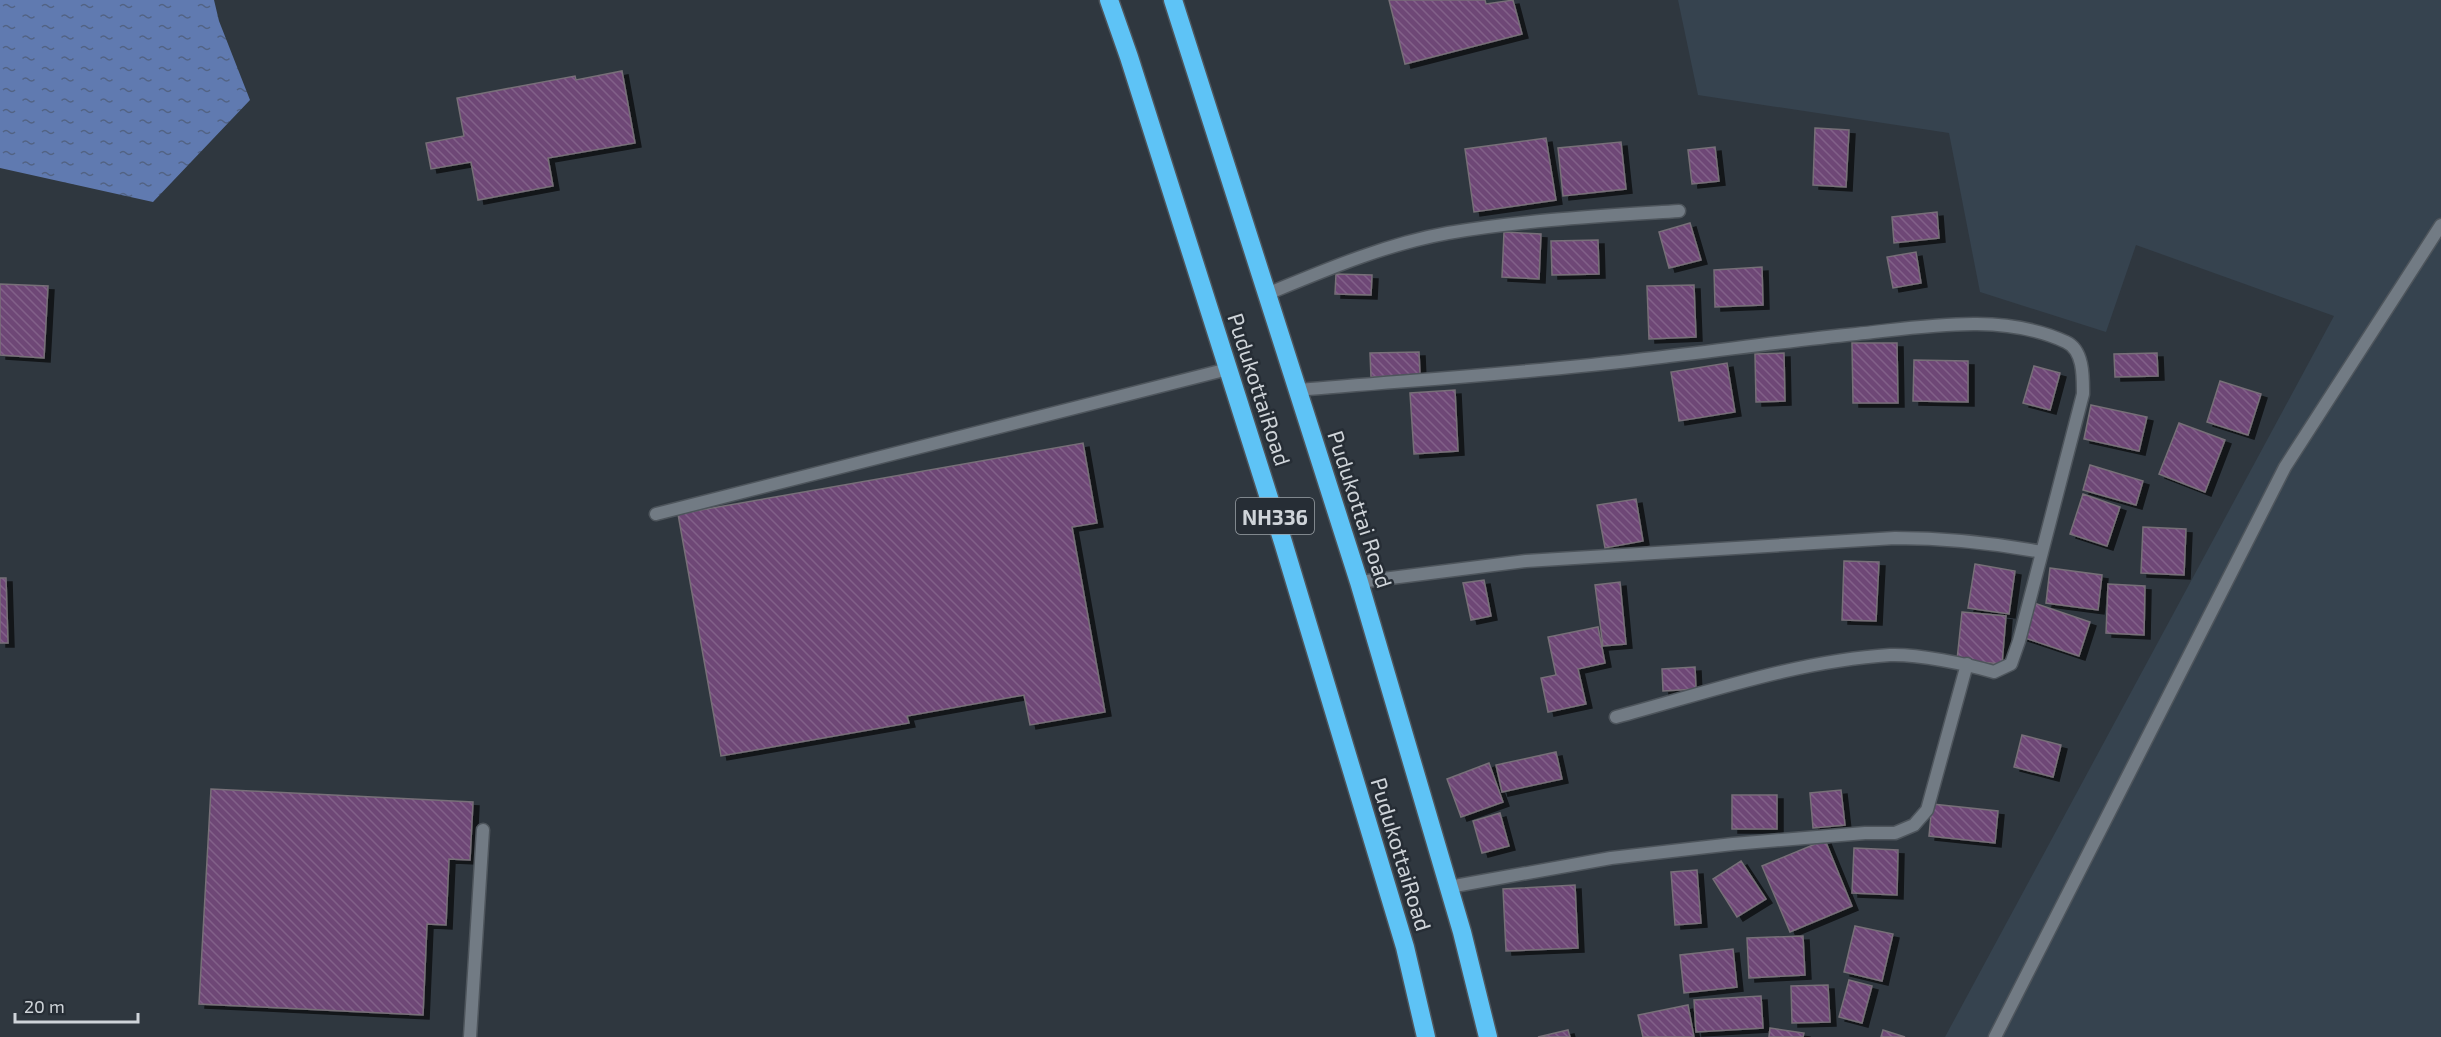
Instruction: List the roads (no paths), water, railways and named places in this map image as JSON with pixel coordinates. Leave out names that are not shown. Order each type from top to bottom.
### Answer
[{"type":"highway","name":"PudukottaiRoad","points":[[1110,0],[1228,369],[1401,936],[1426,1037]]},
{"type":"highway","name":"Pudukottai Road","points":[[1173,0],[1359,582],[1462,932],[1488,1037]]},
{"type":"street","points":[[1267,294],[1345,262],[1446,234],[1531,222],[1679,211]]},
{"type":"street","points":[[1995,1037],[2285,467],[2441,225]]},
{"type":"street","points":[[1298,390],[1643,360],[1921,327],[1982,324],[2032,330],[2069,343],[2083,366],[2083,394],[2011,664],[1994,672],[1967,664],[1892,655],[1792,669],[1616,717]]},
{"type":"street","points":[[656,514],[1228,369]]},
{"type":"street","points":[[1359,582],[1526,561],[1895,538],[1948,538],[1990,542],[2042,552]]},
{"type":"street","points":[[1449,887],[1611,858],[1733,844],[1865,833],[1895,833],[1914,825],[1927,810],[1967,664]]},
{"type":"street","points":[[470,1037],[483,830]]},
{"type":"water","points":[[0,0],[214,0],[219,21],[250,100],[153,202],[0,168]]}]
